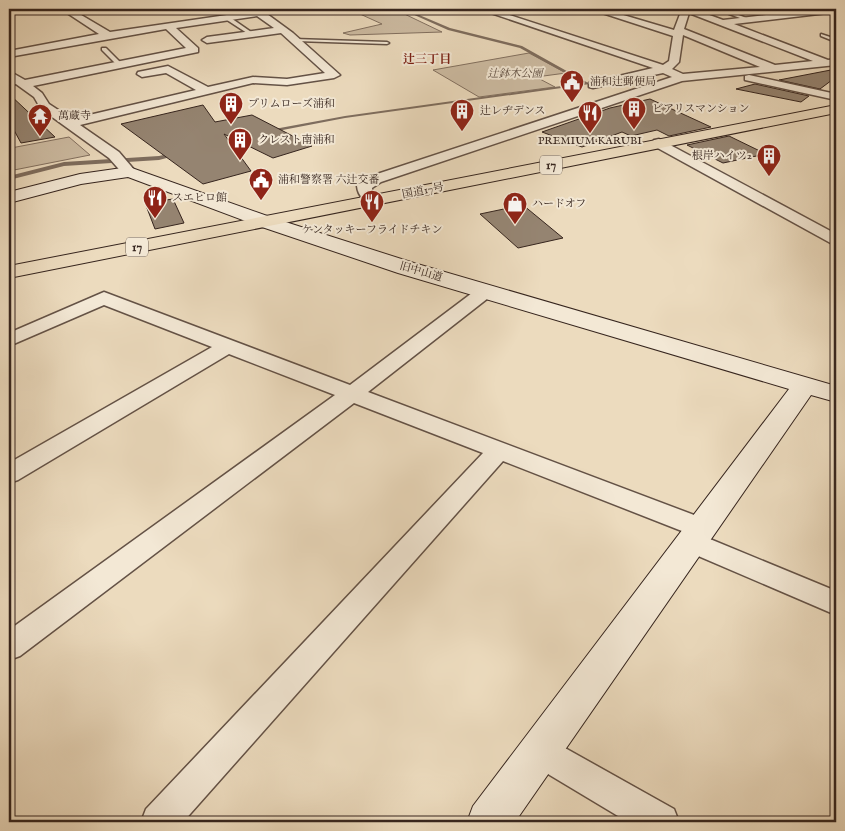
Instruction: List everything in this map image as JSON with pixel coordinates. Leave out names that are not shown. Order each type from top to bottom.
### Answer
[{"type":"highway","name":"国道17号","points":[[9,272],[377,201],[836,109]]},
{"type":"street","points":[[65,9],[108,35]]},
{"type":"street","points":[[9,54],[108,35],[284,9]]},
{"type":"street","points":[[483,9],[665,69],[680,78]]},
{"type":"street","points":[[594,9],[678,32],[777,69]]},
{"type":"street","points":[[593,85],[665,69],[674,62],[678,32],[686,9],[832,63]]},
{"type":"street","points":[[774,9],[792,14]]},
{"type":"street","points":[[722,23],[836,9]]},
{"type":"street","points":[[196,12],[211,20]]},
{"type":"street","points":[[71,123],[253,80],[287,82],[334,75],[296,40],[258,12]]},
{"type":"street","points":[[15,81],[120,65],[194,50],[168,26]]},
{"type":"street","points":[[207,40],[283,30]]},
{"type":"street","points":[[377,201],[365,193],[364,186],[376,179],[680,78],[832,63]]},
{"type":"street","points":[[129,77],[168,69],[208,92]]},
{"type":"street","points":[[731,73],[836,97]]},
{"type":"street","points":[[15,81],[42,94],[45,106],[114,155],[129,172]]},
{"type":"street","points":[[659,143],[836,241]]},
{"type":"street","name":"旧中山道","points":[[9,198],[80,179],[129,172],[266,222],[406,268],[821,390]]},
{"type":"street","points":[[9,647],[353,393],[486,291]]},
{"type":"street","points":[[9,340],[104,298],[499,450],[696,535],[836,602]]},
{"type":"street","points":[[9,474],[229,345]]},
{"type":"street","points":[[489,822],[696,535],[821,390]]},
{"type":"street","points":[[159,822],[499,450]]},
{"type":"street","points":[[540,750],[661,822]]},
{"type":"lane","points":[[500,15],[530,9]]},
{"type":"lane","points":[[718,9],[750,20]]},
{"type":"lane","points":[[226,17],[252,34]]},
{"type":"lane","points":[[822,35],[835,39]]},
{"type":"lane","points":[[296,40],[387,43]]},
{"type":"lane","points":[[104,49],[120,65]]},
{"type":"green space","points":[[309,9],[349,9],[325,13]]},
{"type":"green space","points":[[349,9],[394,9],[442,32],[350,35],[343,33],[382,24]]},
{"type":"green space","name":"辻鉢木公園","points":[[529,53],[566,73],[536,77],[555,87],[479,97],[433,70]]},
{"type":"green space","points":[[69,137],[90,155],[9,171],[9,147]]},
{"type":"building","points":[[836,69],[836,77],[820,89],[779,80]]},
{"type":"building","points":[[755,84],[809,96],[801,102],[736,89]]},
{"type":"building","points":[[9,94],[55,137],[21,143],[9,121]]},
{"type":"building","points":[[650,99],[711,127],[669,136],[657,130],[631,136],[622,132],[582,147],[542,132],[610,108]]},
{"type":"building","points":[[203,105],[215,122],[252,115],[312,146],[273,158],[224,134],[251,171],[203,184],[121,124]]},
{"type":"building","points":[[729,136],[766,154],[723,163],[687,145]]},
{"type":"building","points":[[173,199],[184,223],[155,229],[145,203]]},
{"type":"building","points":[[523,205],[563,238],[518,248],[480,214]]},
{"type":"waterway","points":[[269,132],[345,117],[588,84],[521,47],[449,29],[403,9]]},
{"type":"waterway","points":[[9,178],[64,164],[159,158],[176,154]]},
{"type":"place","name":"浦和辻郵便局","points":[[572,103]]},
{"type":"place","name":"プリムローズ浦和","points":[[231,125]]},
{"type":"place","name":"ビアリスマンション","points":[[634,130]]},
{"type":"place","name":"辻レヂデンス","points":[[462,132]]},
{"type":"place","name":"PREMIUM KARUBI","points":[[590,134]]},
{"type":"place","name":"萬蔵寺","points":[[40,137]]},
{"type":"place","name":"クレスト南浦和","points":[[240,161]]},
{"type":"place","name":"根岸ハイツ2","points":[[769,177]]},
{"type":"place","name":"浦和警察署 六辻交番","points":[[261,201]]},
{"type":"place","name":"スエヒロ館","points":[[155,219]]},
{"type":"place","name":"ケンタッキーフライドチキン","points":[[372,223]]},
{"type":"place","name":"ハードオフ","points":[[515,225]]},
{"type":"district","name":"辻三丁目","points":[[427,59]]}]
